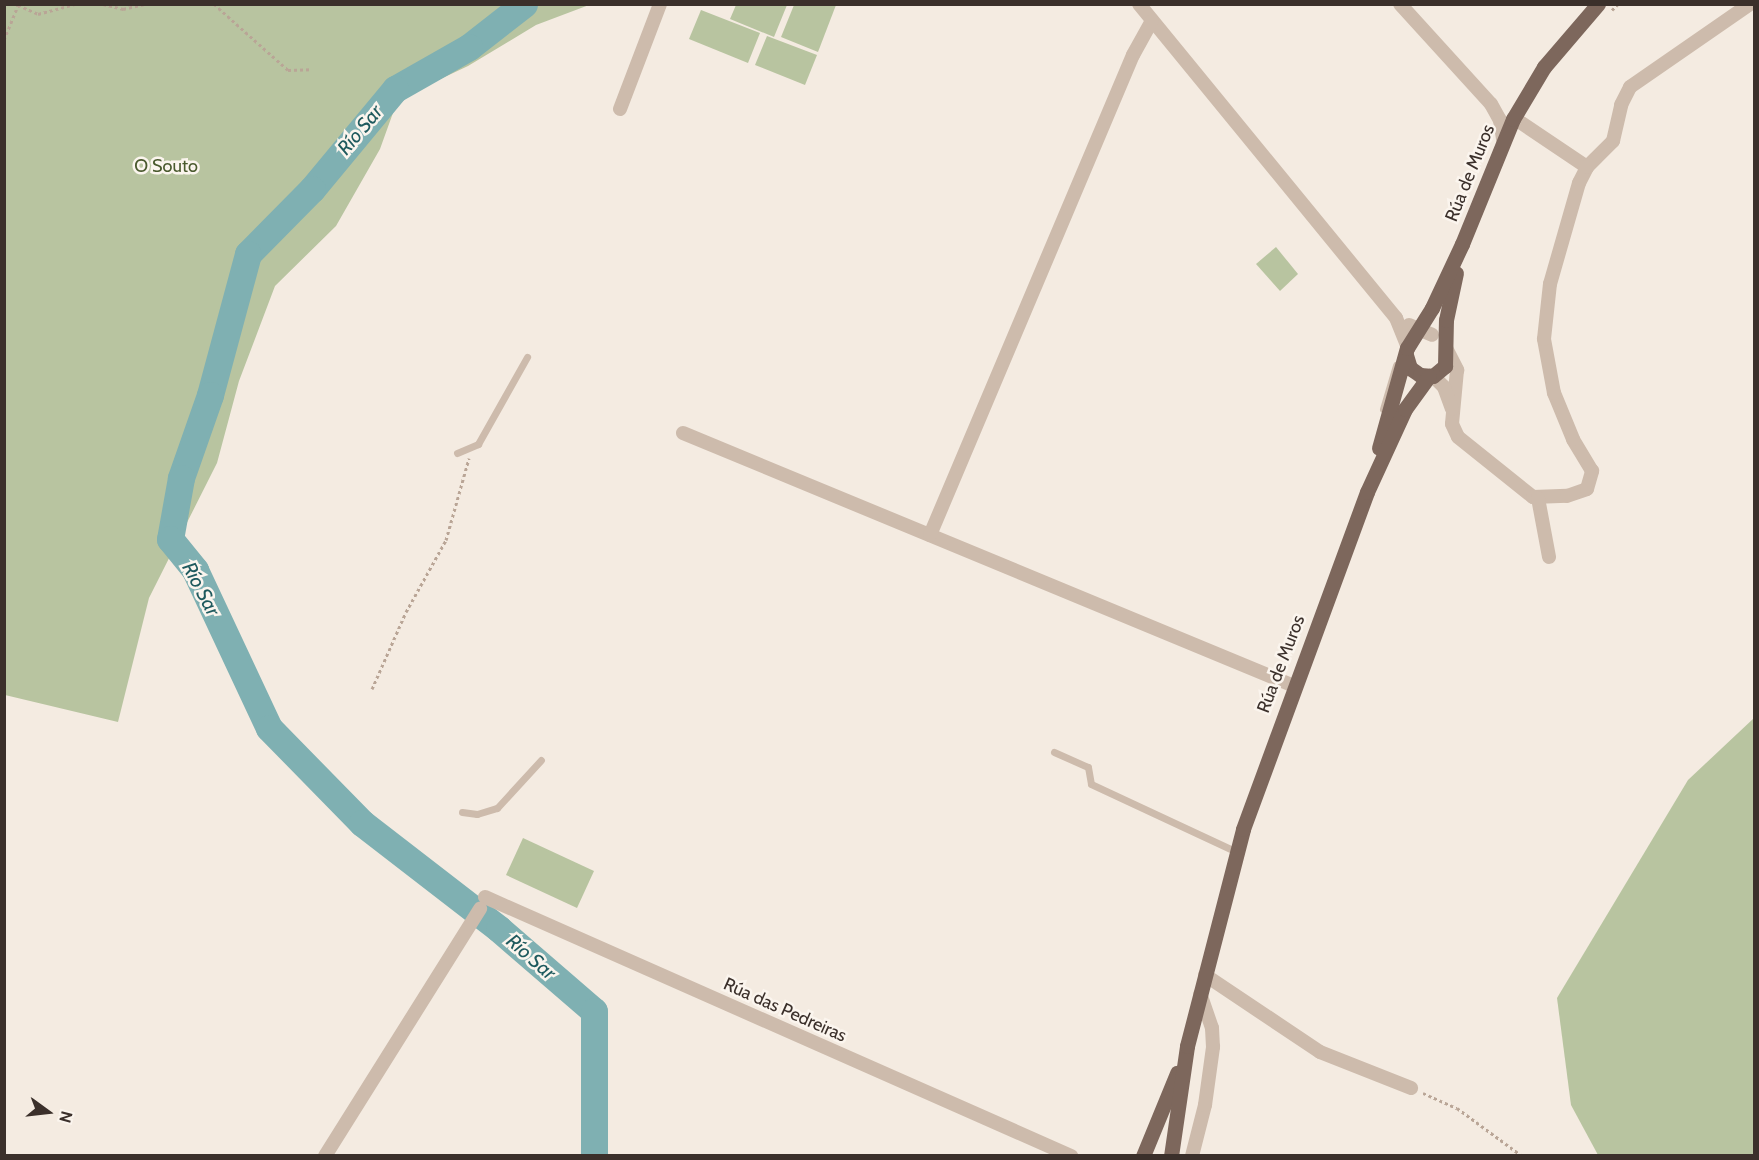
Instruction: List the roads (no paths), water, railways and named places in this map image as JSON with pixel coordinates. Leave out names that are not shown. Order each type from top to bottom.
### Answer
[{"type":"main road","name":"Rúa de Muros","points":[[1367,492],[1414,342],[1462,244],[1503,140],[1517,111],[1547,63],[1604,8]]},
{"type":"main road","name":"Rúa de Muros","points":[[1187,1046],[1237,852],[1294,686],[1367,492],[1405,409],[1431,376],[1445,366],[1447,315],[1462,244]]},
{"type":"main road","name":"Rúa de Muros","points":[[1414,342],[1412,371],[1431,376]]},
{"type":"main road","points":[[1414,342],[1446,347]]},
{"type":"main road","points":[[1143,1155],[1187,1046]]},
{"type":"main road","points":[[1171,1155],[1187,1046]]},
{"type":"street","points":[[620,108],[660,4]]},
{"type":"street","points":[[1139,4],[1414,342]]},
{"type":"street","points":[[1400,4],[1491,104],[1500,120],[1503,140]]},
{"type":"street","points":[[1549,557],[1538,498],[1578,493],[1587,489],[1593,479],[1590,465],[1573,439],[1554,393],[1544,339],[1550,284],[1587,167],[1613,141],[1621,105],[1630,87],[1750,4]]},
{"type":"street","points":[[930,535],[1133,55],[1152,21]]},
{"type":"street","points":[[1491,104],[1517,111]]},
{"type":"street","name":"Rúa de Muros","points":[[1517,111],[1587,167]]},
{"type":"street","points":[[1396,318],[1414,342]]},
{"type":"street","name":"Rúa de Muros","points":[[1446,347],[1457,370],[1453,428],[1458,437],[1513,482],[1538,498]]},
{"type":"street","name":"Rúa de Muros","points":[[1431,376],[1444,387],[1453,412]]},
{"type":"street","points":[[683,433],[1294,686]]},
{"type":"street","name":"Rúa das Pedreiras","points":[[325,1155],[471,928],[483,903],[1071,1155]]},
{"type":"street","points":[[1205,975],[1320,1052],[1411,1088]]},
{"type":"street","points":[[1192,1155],[1205,1105],[1213,1047],[1212,1028],[1200,994]]},
{"type":"lane","points":[[457,453],[478,444],[527,357]]},
{"type":"lane","points":[[1054,752],[1088,767],[1091,784],[1237,852]]},
{"type":"lane","points":[[462,812],[477,814],[497,808],[541,760]]},
{"type":"waterway","name":"Río Sar","points":[[524,4],[469,47],[395,89],[312,189],[248,254],[210,395],[181,478],[170,539],[195,570],[269,728],[362,823],[499,929],[594,1011],[594,1156]]},
{"type":"park label","name":"O Souto","points":[[166,166]]}]
